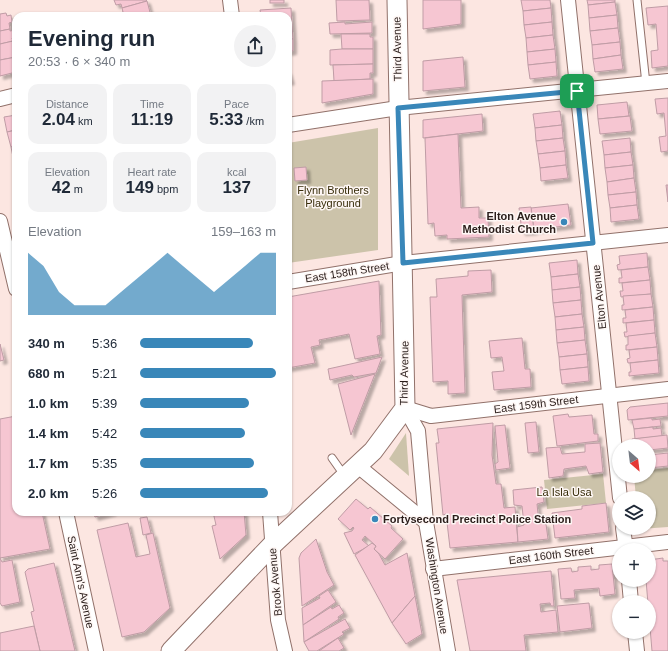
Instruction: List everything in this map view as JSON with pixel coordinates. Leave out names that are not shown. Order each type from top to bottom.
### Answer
[{"type":"main road","name":"Third Avenue","points":[[171,651],[272,545],[373,451],[405,408],[397,0]]},
{"type":"street","points":[[230,0],[232,12]]},
{"type":"street","name":"Elton Avenue","points":[[568,0],[619,491]]},
{"type":"street","points":[[292,124],[398,108],[668,82]]},
{"type":"street","points":[[0,99],[12,96]]},
{"type":"street","points":[[0,221],[12,256]]},
{"type":"street","name":"East 158th Street","points":[[292,281],[403,263],[668,235]]},
{"type":"street","name":"East 159th Street","points":[[405,408],[430,416],[668,389]]},
{"type":"street","name":"Washington Avenue","points":[[405,408],[418,431],[426,522],[448,651]]},
{"type":"street","name":"Washington Avenue","points":[[352,472],[426,522]]},
{"type":"street","name":"Saint Ann's Avenue","points":[[67,516],[96,651]]},
{"type":"street","name":"Brook Avenue","points":[[270,516],[278,620],[285,651]]},
{"type":"street","name":"East 160th Street","points":[[656,544],[668,542]]},
{"type":"street","name":"East 160th Street","points":[[433,569],[612,549]]},
{"type":"street","points":[[636,639],[637,651]]},
{"type":"lane","points":[[638,0],[646,84]]},
{"type":"lane","points":[[332,458],[352,472]]},
{"type":"green space","name":"Flynn Brothers Playground","points":[[378,128],[378,250],[292,262],[292,142]]},
{"type":"green space","points":[[406,433],[409,476],[389,459]]},
{"type":"green space","points":[[668,468],[668,527],[656,528],[656,491],[635,491],[635,483],[656,483],[656,469]]},
{"type":"green space","name":"La Isla Usa","points":[[603,474],[606,503],[547,509],[544,480]]},
{"type":"building","points":[[114,0],[147,1],[122,8],[121,4],[116,5]]},
{"type":"building","points":[[270,0],[284,0],[284,3],[270,3]]},
{"type":"building","points":[[336,0],[369,0],[370,20],[337,21]]},
{"type":"building","points":[[423,0],[461,0],[461,24],[423,29]]},
{"type":"building","points":[[521,0],[550,0],[551,8],[523,11]]},
{"type":"building","points":[[587,0],[615,0],[615,2],[588,5]]},
{"type":"building","points":[[147,1],[150,12],[123,12],[122,8]]},
{"type":"building","points":[[615,2],[617,15],[589,18],[588,5]]},
{"type":"building","points":[[668,6],[668,66],[652,68],[651,51],[658,50],[656,24],[648,25],[646,8]]},
{"type":"building","points":[[291,8],[291,12],[260,12],[260,10]]},
{"type":"building","points":[[551,8],[552,22],[524,25],[523,11]]},
{"type":"building","points":[[6,13],[7,16],[11,15],[12,22],[9,23],[10,29],[0,31],[0,14]]},
{"type":"building","points":[[617,15],[618,28],[590,31],[589,18]]},
{"type":"building","points":[[345,22],[345,24],[372,22],[372,33],[330,34],[329,23]]},
{"type":"building","points":[[552,22],[553,35],[526,38],[524,25]]},
{"type":"building","points":[[618,28],[620,42],[592,45],[590,31]]},
{"type":"building","points":[[10,29],[10,31],[12,31],[12,41],[0,44],[0,31]]},
{"type":"building","points":[[341,34],[370,34],[370,37],[373,37],[373,49],[342,49]]},
{"type":"building","points":[[553,35],[555,49],[527,52],[526,38]]},
{"type":"building","points":[[292,39],[293,39],[292,51]]},
{"type":"building","points":[[12,41],[12,58],[0,60],[0,44]]},
{"type":"building","points":[[620,42],[621,55],[593,59],[592,45]]},
{"type":"building","points":[[373,49],[373,64],[330,65],[330,50]]},
{"type":"building","points":[[555,49],[556,62],[528,65],[527,52]]},
{"type":"building","points":[[621,55],[623,69],[595,72],[593,59]]},
{"type":"building","points":[[463,57],[465,87],[423,91],[423,61]]},
{"type":"building","points":[[12,58],[12,73],[0,76],[0,60]]},
{"type":"building","points":[[556,62],[557,76],[530,79],[528,65]]},
{"type":"building","points":[[373,64],[373,73],[370,73],[370,79],[334,81],[333,65]]},
{"type":"building","points":[[373,79],[373,94],[322,103],[322,81]]},
{"type":"building","points":[[668,98],[668,151],[661,152],[659,137],[666,136],[664,113],[657,114],[655,99]]},
{"type":"building","points":[[627,102],[629,116],[598,119],[597,105]]},
{"type":"building","points":[[560,111],[562,125],[535,128],[533,114]]},
{"type":"building","points":[[482,114],[483,131],[423,138],[423,120]]},
{"type":"building","points":[[12,116],[12,131],[7,132],[4,117]]},
{"type":"building","points":[[630,116],[632,131],[600,134],[598,119]]},
{"type":"building","points":[[562,125],[563,138],[536,141],[535,128]]},
{"type":"building","points":[[12,131],[11,147],[7,132]]},
{"type":"building","points":[[458,134],[461,208],[479,207],[479,218],[488,218],[489,237],[447,239],[447,235],[435,236],[434,223],[428,224],[425,138]]},
{"type":"building","points":[[563,138],[565,151],[538,154],[536,141]]},
{"type":"building","points":[[630,138],[631,152],[604,155],[602,141]]},
{"type":"building","points":[[565,151],[566,165],[540,168],[538,154]]},
{"type":"building","points":[[631,152],[633,165],[605,168],[604,155]]},
{"type":"building","points":[[566,165],[568,178],[541,181],[540,168]]},
{"type":"building","points":[[633,165],[634,178],[607,182],[605,168]]},
{"type":"building","points":[[306,167],[307,180],[295,181],[294,168]]},
{"type":"building","points":[[634,178],[636,192],[608,195],[607,182]]},
{"type":"building","points":[[666,185],[668,185],[668,202]]},
{"type":"building","points":[[636,192],[637,205],[610,208],[608,195]]},
{"type":"building","points":[[568,204],[571,225],[534,230],[531,208]]},
{"type":"building","points":[[637,205],[639,219],[611,222],[610,208]]},
{"type":"building","points":[[531,207],[534,231],[522,232],[519,208]]},
{"type":"building","points":[[647,253],[648,267],[618,270],[617,265],[620,264],[619,256]]},
{"type":"building","points":[[577,260],[578,274],[551,277],[549,263]]},
{"type":"building","points":[[648,267],[650,280],[619,283],[619,278],[622,278],[621,270]]},
{"type":"building","points":[[491,270],[492,292],[462,295],[465,393],[448,394],[448,381],[433,382],[430,297],[437,297],[436,279],[468,276],[468,271]]},
{"type":"building","points":[[578,274],[580,287],[552,290],[551,277]]},
{"type":"building","points":[[650,280],[651,294],[621,297],[620,291],[623,291],[622,283]]},
{"type":"building","points":[[379,281],[381,335],[377,336],[380,354],[355,359],[349,334],[319,340],[320,345],[311,347],[315,363],[292,367],[292,296]]},
{"type":"building","points":[[580,287],[581,300],[553,303],[552,290]]},
{"type":"building","points":[[651,294],[653,307],[622,310],[622,305],[624,305],[623,296]]},
{"type":"building","points":[[581,300],[582,314],[555,317],[553,303]]},
{"type":"building","points":[[653,307],[654,320],[623,323],[623,318],[626,318],[625,310]]},
{"type":"building","points":[[582,314],[584,327],[556,330],[555,317]]},
{"type":"building","points":[[654,320],[655,333],[625,337],[624,332],[627,332],[626,323]]},
{"type":"building","points":[[584,327],[585,340],[557,343],[556,330]]},
{"type":"building","points":[[655,333],[657,347],[626,350],[626,345],[628,345],[628,336]]},
{"type":"building","points":[[522,338],[525,369],[530,369],[531,387],[494,390],[492,372],[504,371],[502,357],[491,358],[489,341]]},
{"type":"building","points":[[585,340],[587,354],[559,357],[557,343]]},
{"type":"building","points":[[0,344],[4,360],[0,361]]},
{"type":"building","points":[[657,347],[658,360],[628,363],[627,359],[630,358],[629,350]]},
{"type":"building","points":[[587,354],[588,367],[560,370],[559,357]]},
{"type":"building","points":[[382,357],[376,373],[354,377],[352,375],[330,380],[328,369]]},
{"type":"building","points":[[658,360],[659,373],[629,376],[629,372],[631,372],[630,363]]},
{"type":"building","points":[[588,367],[589,381],[562,384],[560,370]]},
{"type":"building","points":[[375,374],[351,435],[338,384]]},
{"type":"building","points":[[668,403],[668,416],[628,420],[627,410],[630,407]]},
{"type":"building","points":[[568,414],[569,417],[592,415],[594,434],[598,434],[598,441],[557,446],[553,416]]},
{"type":"building","points":[[12,417],[12,516],[43,516],[50,549],[0,558],[0,419]]},
{"type":"building","points":[[652,418],[652,420],[660,419],[661,426],[634,429],[632,420]]},
{"type":"building","points":[[536,422],[539,452],[528,453],[525,423]]},
{"type":"building","points":[[493,423],[492,455],[496,484],[501,484],[504,508],[515,507],[518,542],[450,548],[446,514],[443,515],[436,443],[439,443],[437,429]]},
{"type":"building","points":[[505,425],[510,468],[496,470],[495,464],[498,462],[495,426]]},
{"type":"building","points":[[653,427],[653,429],[661,428],[662,436],[635,439],[634,429]]},
{"type":"building","points":[[667,435],[668,448],[656,449],[656,439],[632,439]]},
{"type":"building","points":[[600,443],[603,472],[589,474],[586,466],[564,469],[563,476],[549,478],[546,448],[560,447],[562,454],[585,452],[585,444]]},
{"type":"building","points":[[668,453],[668,466],[656,467],[656,454]]},
{"type":"building","points":[[542,487],[544,502],[537,504],[539,523],[546,524],[548,539],[518,542],[517,527],[524,525],[522,506],[514,505],[513,490]]},
{"type":"building","points":[[356,499],[368,509],[370,507],[392,526],[391,528],[403,539],[385,559],[374,549],[376,546],[365,536],[362,540],[369,546],[354,554],[344,533],[352,531],[354,528],[353,527],[350,530],[338,519]]},
{"type":"building","points":[[606,503],[609,532],[555,538],[552,513],[582,509],[582,506]]},
{"type":"building","points":[[214,516],[244,516],[246,535],[220,559],[212,526],[216,525]]},
{"type":"building","points":[[147,517],[151,533],[143,535],[140,518]]},
{"type":"building","points":[[128,523],[136,557],[150,554],[146,535],[153,533],[170,608],[144,632],[122,637],[97,530]]},
{"type":"building","points":[[316,539],[327,572],[334,585],[302,606],[299,558],[301,553]]},
{"type":"building","points":[[372,543],[376,546],[374,549],[379,554],[385,565],[407,553],[415,596],[392,623],[355,555]]},
{"type":"building","points":[[0,558],[2,562],[12,560],[20,602],[2,606],[0,603]]},
{"type":"building","points":[[663,558],[663,561],[668,561],[668,651],[652,651],[651,639],[656,639],[656,595],[647,595],[647,587],[656,587],[656,559]]},
{"type":"building","points":[[54,563],[75,651],[40,651],[31,612],[34,611],[25,572],[28,569]]},
{"type":"building","points":[[612,564],[612,587],[614,587],[615,594],[600,596],[599,588],[574,590],[575,598],[561,599],[558,569],[571,568],[572,572],[578,571],[578,567],[591,566],[591,570],[599,569],[599,565]]},
{"type":"building","points":[[551,571],[554,606],[551,606],[550,603],[540,604],[541,612],[556,610],[558,632],[524,635],[526,651],[470,651],[457,580]]},
{"type":"building","points":[[328,590],[336,602],[303,625],[302,608],[320,598],[319,596]]},
{"type":"building","points":[[415,596],[422,634],[406,644],[392,623]]},
{"type":"building","points":[[589,603],[592,628],[560,632],[557,606]]},
{"type":"building","points":[[339,605],[344,613],[338,617],[339,619],[304,642],[303,625],[331,607],[332,609]]},
{"type":"building","points":[[345,619],[350,628],[342,632],[344,634],[317,651],[309,651],[304,642]]},
{"type":"building","points":[[34,626],[40,651],[0,651],[0,633]]},
{"type":"building","points":[[338,638],[344,648],[339,651],[319,651]]},
{"type":"place","name":"Elton Avenue Methodist Church","points":[[564,222]]},
{"type":"place","name":"Fortysecond Precinct Police Station","points":[[375,519]]},
{"type":"route","points":[[577,91],[593,243],[403,263],[398,108],[577,91]]}]
